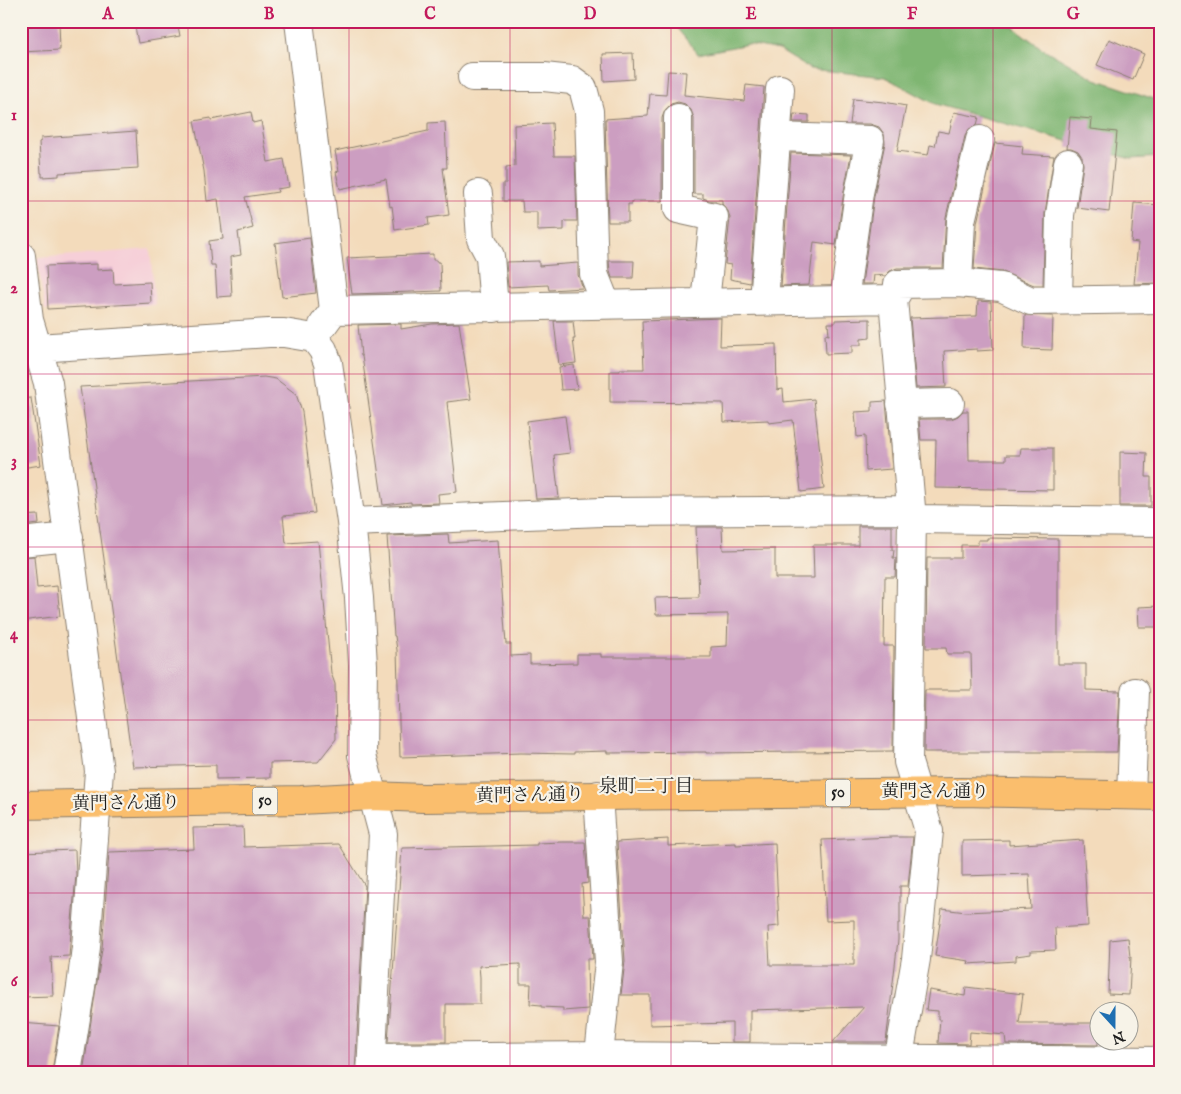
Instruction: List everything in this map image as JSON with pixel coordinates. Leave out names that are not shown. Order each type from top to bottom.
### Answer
[{"type":"highway","name":"黄門さん通り","points":[[21,805],[311,800],[373,796],[415,798],[978,792],[1160,796]]},
{"type":"street","points":[[299,21],[334,310],[314,338]]},
{"type":"street","points":[[472,78],[544,77],[572,80],[583,88],[589,111],[594,274],[606,304]]},
{"type":"street","points":[[764,301],[780,89]]},
{"type":"street","points":[[678,118],[678,209],[714,218],[705,302]]},
{"type":"street","points":[[777,137],[870,140],[859,193],[844,300]]},
{"type":"street","points":[[958,282],[962,221],[980,140]]},
{"type":"street","points":[[1058,300],[1060,215],[1068,163]]},
{"type":"street","points":[[478,194],[481,239],[490,256],[494,308]]},
{"type":"street","points":[[21,256],[29,320],[29,348],[48,383],[99,771],[82,987],[67,1073]]},
{"type":"street","points":[[898,1066],[916,959],[930,831],[908,762],[911,514],[893,299],[897,293],[898,284],[958,282],[1001,287],[1031,301],[1160,299]]},
{"type":"street","points":[[334,310],[893,299]]},
{"type":"street","points":[[29,348],[284,333],[314,338],[323,350],[328,363],[351,522],[359,598],[363,665],[362,754],[383,834],[372,1065],[898,1066],[1160,1061]]},
{"type":"street","points":[[902,404],[950,403]]},
{"type":"street","points":[[351,522],[602,512],[911,514],[1160,522]]},
{"type":"street","points":[[21,542],[69,537]]},
{"type":"street","points":[[1131,795],[1135,692]]},
{"type":"street","points":[[598,795],[609,962],[598,1064]]},
{"type":"shaded area","points":[[150,249],[155,305],[45,310],[37,258]]},
{"type":"green space","points":[[671,21],[1005,21],[1040,47],[1095,79],[1160,101],[1160,157],[1131,159],[935,104],[885,77],[810,69],[779,50],[748,44],[698,54]]},
{"type":"building","points":[[32,21],[59,21],[60,50],[21,52],[21,27],[32,26]]},
{"type":"building","points":[[134,21],[177,21],[180,36],[138,43]]},
{"type":"building","points":[[1109,39],[1144,54],[1133,80],[1097,65]]},
{"type":"building","points":[[633,53],[634,79],[604,81],[603,54]]},
{"type":"building","points":[[668,71],[686,72],[684,95],[744,101],[746,85],[764,87],[750,283],[730,279],[731,265],[725,264],[730,218],[728,211],[722,204],[722,200],[709,200],[703,198],[703,194],[694,194],[694,118],[691,110],[685,104],[678,102],[671,104],[665,110],[662,118],[662,201],[632,201],[632,204],[628,204],[628,222],[608,222],[605,119],[648,116],[650,94],[666,95]]},
{"type":"building","points":[[853,99],[906,106],[897,151],[928,155],[930,145],[935,146],[938,131],[949,133],[954,112],[979,117],[977,125],[969,129],[965,136],[946,217],[943,268],[897,268],[885,276],[874,275],[873,284],[862,284],[874,196],[885,143],[884,134],[879,127],[870,124],[850,124]]},
{"type":"building","points":[[251,112],[253,123],[261,121],[268,162],[284,159],[289,187],[277,189],[278,192],[245,197],[253,228],[238,232],[241,255],[230,257],[232,296],[217,297],[215,265],[211,265],[209,241],[223,239],[218,199],[207,201],[204,171],[194,121],[211,118],[211,120]]},
{"type":"building","points":[[794,114],[809,115],[809,122],[793,122]]},
{"type":"building","points":[[1070,117],[1092,119],[1091,129],[1117,132],[1109,212],[1077,208],[1083,165],[1082,157],[1078,151],[1067,148]]},
{"type":"building","points":[[445,122],[447,168],[443,168],[449,215],[428,218],[429,225],[395,230],[386,179],[340,189],[336,172],[339,171],[335,151],[428,131],[428,123]]},
{"type":"building","points":[[552,123],[554,156],[575,156],[577,221],[564,221],[564,230],[537,231],[537,212],[523,212],[522,201],[503,201],[503,183],[506,183],[506,167],[515,166],[514,125]]},
{"type":"building","points":[[136,131],[138,168],[59,173],[59,176],[42,177],[39,142],[41,138]]},
{"type":"building","points":[[995,143],[1023,146],[1022,154],[1054,156],[1045,213],[1043,285],[1034,285],[1003,272],[974,269],[977,223]]},
{"type":"building","points":[[791,153],[851,155],[836,245],[814,242],[809,285],[781,286]]},
{"type":"building","points":[[1134,203],[1160,205],[1160,283],[1134,284],[1138,243],[1131,242]]},
{"type":"building","points":[[310,238],[316,293],[282,297],[275,243]]},
{"type":"building","points":[[433,254],[433,260],[440,262],[441,291],[352,294],[347,258]]},
{"type":"building","points":[[539,261],[539,266],[578,263],[578,275],[583,288],[549,290],[548,285],[508,287],[506,262]]},
{"type":"building","points":[[609,261],[634,261],[633,278],[612,278]]},
{"type":"building","points":[[97,264],[97,270],[113,269],[114,284],[150,282],[151,303],[48,309],[46,266]]},
{"type":"building","points":[[978,301],[991,302],[993,350],[944,351],[946,387],[916,388],[910,318],[977,316]]},
{"type":"building","points":[[1025,315],[1053,316],[1052,350],[1024,349]]},
{"type":"building","points":[[721,318],[720,346],[776,344],[777,390],[783,389],[784,402],[814,399],[824,489],[801,492],[793,420],[769,423],[768,420],[724,422],[723,403],[610,402],[610,371],[644,369],[642,321]]},
{"type":"building","points":[[870,319],[870,338],[861,339],[861,345],[852,345],[852,353],[826,354],[825,334],[829,335],[828,323],[835,323],[835,320]]},
{"type":"building","points":[[554,321],[573,321],[576,363],[559,365]]},
{"type":"building","points":[[459,323],[471,399],[447,402],[457,492],[438,494],[439,503],[411,504],[411,502],[383,505],[358,325],[401,324],[401,329],[432,324]]},
{"type":"building","points":[[574,365],[577,389],[561,390],[559,367]]},
{"type":"building","points":[[264,377],[276,379],[296,394],[302,412],[315,513],[283,516],[286,543],[318,541],[331,673],[335,684],[336,739],[318,762],[270,763],[270,778],[216,779],[216,765],[133,767],[80,387]]},
{"type":"building","points":[[31,398],[41,465],[21,468],[21,399]]},
{"type":"building","points":[[886,401],[892,469],[866,471],[865,436],[857,437],[855,412],[872,411],[872,402]]},
{"type":"building","points":[[963,411],[968,411],[969,460],[1006,460],[1006,455],[1020,455],[1021,448],[1053,448],[1053,490],[935,488],[936,440],[921,440],[919,419],[951,419]]},
{"type":"building","points":[[565,416],[570,453],[554,455],[559,498],[536,499],[527,421]]},
{"type":"building","points":[[1120,452],[1147,453],[1146,477],[1151,477],[1151,506],[1120,506]]},
{"type":"building","points":[[38,515],[39,524],[21,526],[21,516]]},
{"type":"building","points":[[858,526],[892,526],[893,558],[896,558],[895,577],[885,577],[884,646],[894,646],[893,751],[607,753],[607,751],[574,752],[574,754],[521,753],[400,757],[397,650],[394,636],[387,536],[448,534],[449,543],[498,540],[506,644],[511,644],[511,656],[530,655],[530,664],[577,663],[577,654],[601,654],[601,657],[711,657],[711,647],[727,646],[728,614],[656,615],[655,598],[699,597],[696,527],[722,527],[723,550],[775,549],[775,578],[814,578],[813,545],[858,545]]},
{"type":"building","points":[[987,538],[1058,539],[1058,664],[1086,664],[1086,690],[1120,691],[1117,752],[924,752],[925,690],[972,690],[971,654],[947,654],[946,648],[926,648],[927,558],[961,558],[961,545],[978,545],[978,540],[987,540]]},
{"type":"building","points":[[34,556],[37,588],[57,586],[60,616],[21,621],[21,557]]},
{"type":"building","points":[[1160,606],[1160,627],[1139,627],[1138,607]]},
{"type":"building","points":[[243,827],[244,847],[339,844],[365,886],[355,1073],[83,1073],[102,949],[109,852],[194,849],[193,828]]},
{"type":"building","points":[[913,837],[908,886],[900,886],[900,923],[898,923],[898,940],[886,1042],[833,1042],[864,1007],[750,1010],[750,1042],[732,1042],[732,1023],[650,1025],[650,995],[621,995],[625,961],[617,842],[668,839],[668,846],[775,843],[779,926],[768,927],[770,965],[854,965],[854,920],[826,921],[822,840]]},
{"type":"building","points":[[1009,840],[1009,845],[1083,840],[1088,926],[1055,928],[1056,950],[1031,951],[1031,954],[1016,956],[1016,961],[968,964],[969,961],[935,956],[942,909],[966,912],[1031,909],[1029,874],[962,876],[962,841]]},
{"type":"building","points":[[585,842],[588,883],[582,884],[584,916],[590,916],[593,959],[587,959],[588,1009],[563,1011],[563,1008],[541,1007],[541,1005],[530,1004],[531,984],[520,984],[520,964],[479,966],[480,1004],[446,1004],[446,1042],[388,1042],[402,848],[537,845],[537,843]]},
{"type":"building","points":[[75,850],[76,875],[69,956],[51,957],[53,996],[21,997],[21,852]]},
{"type":"building","points":[[1128,938],[1131,957],[1129,995],[1108,994],[1110,940]]},
{"type":"building","points":[[966,987],[1023,994],[1019,1023],[1088,1023],[1088,1045],[1006,1044],[1005,1035],[970,1032],[969,1044],[938,1043],[940,1019],[938,1019],[938,1011],[926,1010],[929,990],[965,996]]},
{"type":"building","points":[[21,1023],[59,1026],[52,1073],[21,1073]]},
{"type":"district","name":"泉町二丁目","points":[[646,787]]}]
